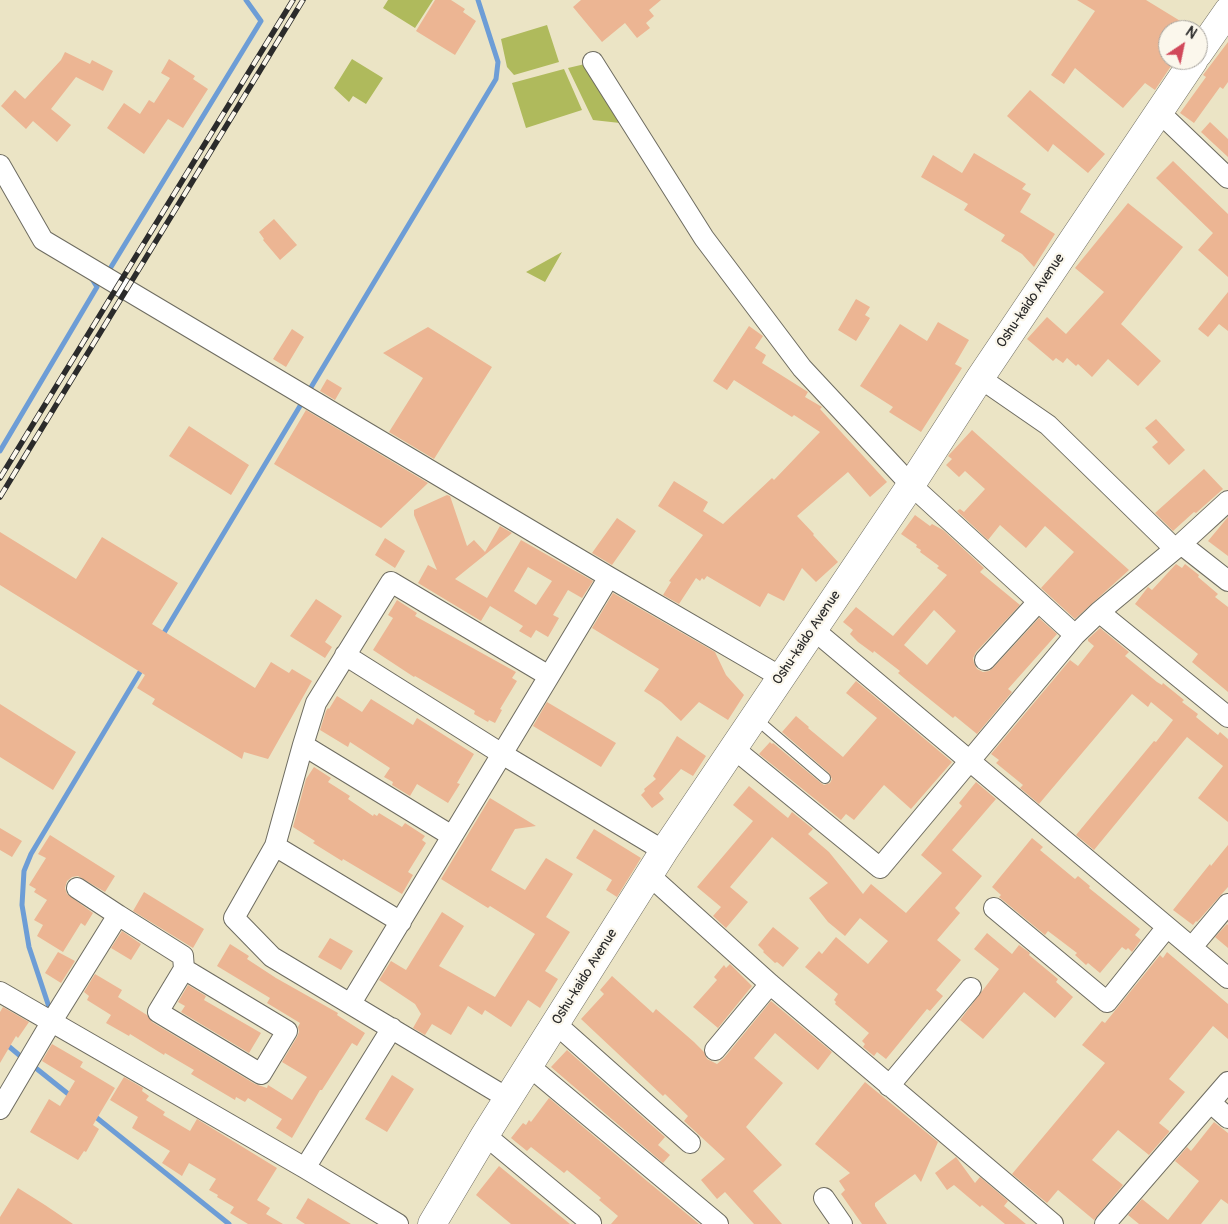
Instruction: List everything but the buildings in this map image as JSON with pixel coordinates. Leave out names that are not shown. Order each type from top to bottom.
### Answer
[{"type":"main road","points":[[1208,40],[1228,11]]},
{"type":"main road","name":"Oshu-kaido Avenue","points":[[432,1224],[485,1135],[664,851],[911,486],[980,378],[1187,70]]},
{"type":"street","points":[[593,62],[704,238],[802,368],[911,486],[1075,635]]},
{"type":"street","points":[[1158,111],[1228,178]]},
{"type":"street","points":[[0,165],[43,240],[609,577],[781,677]]},
{"type":"street","points":[[980,378],[1048,424],[1178,546],[1228,580]]},
{"type":"street","points":[[733,748],[880,868],[1075,635],[1228,501]]},
{"type":"street","points":[[351,1003],[609,577]]},
{"type":"street","points":[[509,1099],[272,957],[234,918],[275,846],[302,745],[316,703],[391,582],[549,676]]},
{"type":"street","points":[[985,660],[1038,602]]},
{"type":"street","points":[[1099,612],[1228,717]]},
{"type":"street","points":[[814,630],[1167,927],[1227,975]]},
{"type":"street","points":[[345,655],[502,754],[664,851]]},
{"type":"street","points":[[302,745],[452,836]]},
{"type":"street","points":[[275,846],[401,922]]},
{"type":"street","points":[[649,875],[770,984],[1053,1224]]},
{"type":"street","points":[[77,888],[183,956],[184,969],[158,1012],[261,1074],[287,1031],[184,969]]},
{"type":"street","points":[[1192,947],[1228,904]]},
{"type":"street","points":[[994,908],[1107,1002],[1167,927]]},
{"type":"street","points":[[0,1109],[7,1080],[28,1061],[118,915]]},
{"type":"street","points":[[715,1051],[770,984]]},
{"type":"street","points":[[889,1086],[970,988]]},
{"type":"street","points":[[0,992],[305,1168],[398,1224]]},
{"type":"street","points":[[556,1024],[690,1143]]},
{"type":"street","points":[[305,1168],[392,1028]]},
{"type":"street","points":[[529,1066],[718,1224]]},
{"type":"street","points":[[1105,1224],[1228,1082]]},
{"type":"street","points":[[1211,1103],[1228,1118]]},
{"type":"street","points":[[485,1135],[591,1224]]},
{"type":"street","points":[[824,1198],[842,1224]]},
{"type":"lane","points":[[754,718],[825,778]]},
{"type":"green space","points":[[388,0],[433,0],[415,28],[383,8]]},
{"type":"green space","points":[[547,25],[559,62],[514,75],[507,67],[501,39]]},
{"type":"green space","points":[[352,59],[383,78],[366,104],[353,96],[349,102],[334,88]]},
{"type":"green space","points":[[585,64],[620,123],[593,120],[568,68]]},
{"type":"green space","points":[[564,69],[582,110],[526,128],[512,83]]},
{"type":"green space","points":[[562,252],[545,282],[526,272]]},
{"type":"waterway","points":[[106,272],[108,272],[261,21],[246,0]]},
{"type":"waterway","points":[[307,394],[496,79],[498,62],[478,0]]},
{"type":"waterway","points":[[0,451],[97,287],[92,279]]},
{"type":"waterway","points":[[162,636],[303,401]]},
{"type":"waterway","points":[[49,1007],[29,947],[22,905],[24,871],[31,854],[143,667]]},
{"type":"waterway","points":[[0,1039],[25,1060]]},
{"type":"waterway","points":[[32,1065],[72,1097]]},
{"type":"waterway","points":[[92,1114],[229,1224]]},
{"type":"railway","points":[[0,478],[293,0]]},
{"type":"railway","points":[[0,497],[303,0]]}]
